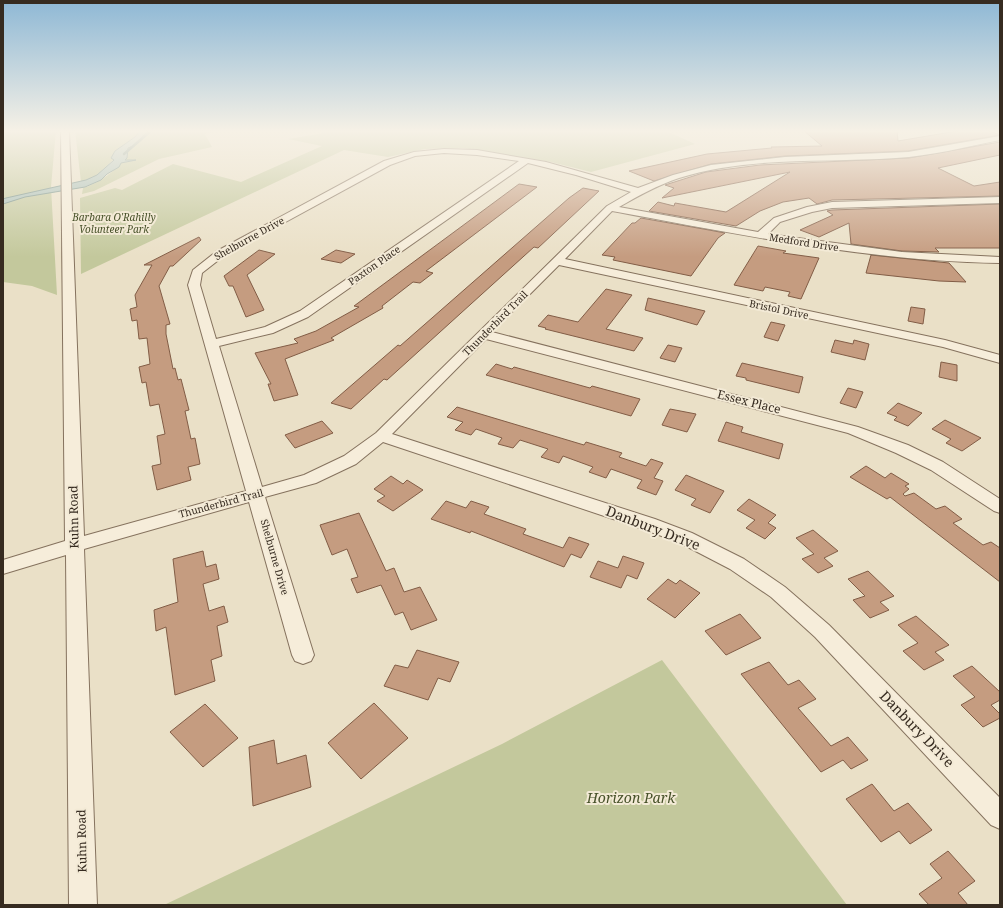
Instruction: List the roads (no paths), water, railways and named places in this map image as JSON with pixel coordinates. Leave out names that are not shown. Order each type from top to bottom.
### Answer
[{"type":"street","name":"Kuhn Road","points":[[66,172],[83,905]]},
{"type":"street","name":"Shelburne Drive","points":[[303,655],[194,285],[197,272],[221,253],[372,172]]},
{"type":"street","name":"Paxton Place","points":[[211,344],[269,330],[304,314],[508,172]]},
{"type":"street","name":"Shelburne Drive","points":[[577,172],[638,191]]},
{"type":"street","name":"Thunderbird Trail","points":[[3,567],[75,545],[310,479],[332,470],[366,449],[380,436],[610,208],[638,191],[674,177],[697,172]]},
{"type":"street","points":[[761,235],[777,220],[810,209],[832,205],[858,203],[1000,200]]},
{"type":"street","name":"Medford Drive","points":[[610,208],[761,235],[883,254],[955,260],[1000,260]]},
{"type":"street","name":"Bristol Drive","points":[[557,261],[945,344],[1000,359]]},
{"type":"street","name":"Essex Place","points":[[484,334],[853,430],[902,449],[937,466],[1000,507]]},
{"type":"street","name":"Danbury Drive","points":[[380,436],[649,524],[686,538],[737,564],[778,592],[822,631],[1000,816]]},
{"type":"water","points":[[100,172],[110,172],[101,180],[85,187],[25,197],[3,204],[3,199],[6,198],[86,180]]},
{"type":"park label","name":"Barbara O'Rahilly Volunteer Park","points":[[114,222]]},
{"type":"park label","name":"Horizon Park","points":[[631,798]]}]
